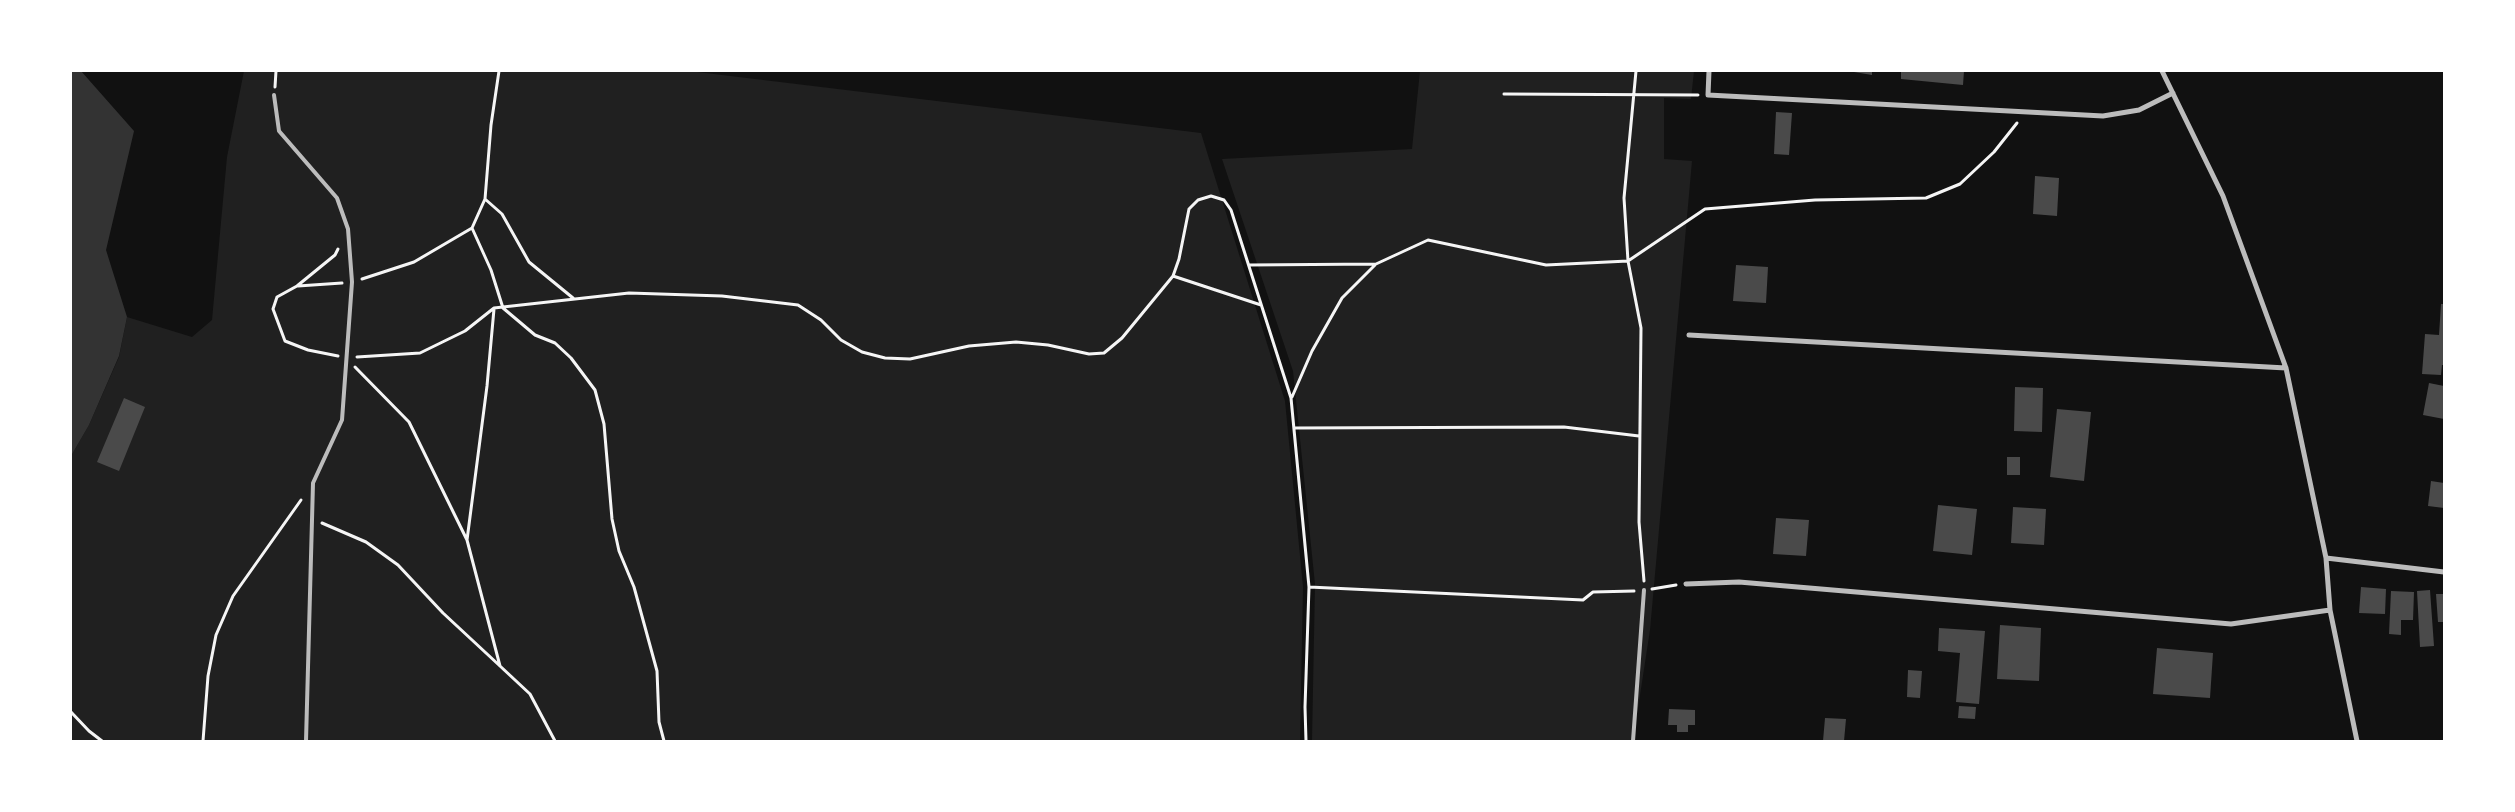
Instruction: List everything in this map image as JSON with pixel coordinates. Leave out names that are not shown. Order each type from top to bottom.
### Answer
[{"type":"street","points":[[1709,71],[1708,96],[2103,116],[2140,110],[2173,93]]},
{"type":"street","points":[[2162,71],[2223,196],[2286,368],[2326,558],[2330,610],[2356,741]]},
{"type":"street","points":[[1689,335],[2286,368]]},
{"type":"street","points":[[2326,558],[2444,572]]},
{"type":"street","points":[[1686,584],[1739,582],[2231,624],[2330,610]]},
{"type":"lane","points":[[274,95],[279,131],[337,198],[348,229],[352,282],[342,420],[313,483],[306,741]]},
{"type":"lane","points":[[1633,741],[1644,590]]},
{"type":"path","points":[[297,286],[352,282],[414,262],[472,228],[485,199],[491,125],[500,71]]},
{"type":"path","points":[[1636,71],[1624,198],[1628,261],[1641,328],[1639,522],[1644,590]]},
{"type":"path","points":[[1504,94],[1708,96]]},
{"type":"path","points":[[1291,398],[1312,351],[1342,298],[1376,264],[1428,240],[1546,265],[1628,261],[1705,209],[1815,200],[1926,198],[1960,184],[1994,152],[2026,112]]},
{"type":"path","points":[[348,229],[335,255],[297,286],[276,297],[273,309],[285,342],[308,350],[346,357],[420,353],[465,331],[494,308],[573,298],[639,294],[722,296],[798,305],[822,320],[841,340],[862,352],[885,358],[910,359],[969,346],[1016,342],[1048,345],[1089,354],[1104,353],[1122,338],[1173,276],[1179,259],[1190,210],[1198,200],[1211,196],[1224,200],[1231,210],[1291,398],[1309,588],[1305,708],[1306,741]]},
{"type":"path","points":[[485,199],[502,214],[529,262],[573,298]]},
{"type":"path","points":[[472,228],[491,270],[503,308],[535,336],[555,343],[571,358],[595,390],[604,424],[612,519],[619,551],[634,587],[657,672],[659,722],[664,741]]},
{"type":"path","points":[[1249,265],[1376,264]]},
{"type":"path","points":[[1173,276],[1262,305]]},
{"type":"path","points":[[467,540],[487,386],[494,308]]},
{"type":"path","points":[[346,357],[409,422],[467,540],[500,666]]},
{"type":"path","points":[[1294,428],[1564,427],[1639,436]]},
{"type":"path","points":[[203,741],[208,676],[216,635],[233,596],[313,483]]},
{"type":"path","points":[[312,519],[366,542],[398,565],[443,613],[530,694],[555,741]]},
{"type":"path","points":[[1309,588],[1583,600],[1593,592],[1644,590],[1686,584]]},
{"type":"path","points":[[71,712],[88,732],[102,741]]},
{"type":"shaded area","points":[[71,71],[81,71],[134,131],[106,250],[127,317],[119,356],[89,425],[71,456]]},
{"type":"shaded area","points":[[244,71],[689,71],[1201,133],[1285,401],[1303,587],[1300,741],[71,741],[71,456],[89,425],[119,357],[127,317],[192,337],[212,320],[227,157]]},
{"type":"shaded area","points":[[1420,71],[1694,71],[1691,99],[1664,98],[1664,159],[1692,161],[1650,630],[1633,741],[1312,741],[1315,584],[1293,371],[1222,159],[1412,149]]},
{"type":"building","points":[[1848,71],[1872,71],[1872,75]]},
{"type":"building","points":[[1901,71],[1964,71],[1963,85],[1901,79]]},
{"type":"building","points":[[1776,112],[1792,113],[1789,155],[1774,154]]},
{"type":"building","points":[[2035,176],[2059,178],[2057,216],[2033,214]]},
{"type":"building","points":[[1736,265],[1768,267],[1766,303],[1733,301]]},
{"type":"building","points":[[2441,304],[2444,304],[2444,365],[2442,365],[2441,375],[2422,374],[2425,334],[2439,335]]},
{"type":"building","points":[[2429,383],[2444,386],[2444,419],[2423,415]]},
{"type":"building","points":[[2015,387],[2043,388],[2042,432],[2014,431]]},
{"type":"building","points":[[124,398],[145,407],[119,471],[97,462]]},
{"type":"building","points":[[2057,409],[2091,412],[2084,481],[2050,477]]},
{"type":"building","points":[[2007,457],[2020,457],[2020,475],[2007,475]]},
{"type":"building","points":[[2431,481],[2444,483],[2444,508],[2428,506]]},
{"type":"building","points":[[1938,505],[1977,509],[1972,555],[1933,551]]},
{"type":"building","points":[[2013,507],[2046,509],[2044,545],[2011,543]]},
{"type":"building","points":[[1776,518],[1809,520],[1806,556],[1773,554]]},
{"type":"building","points":[[2361,587],[2386,589],[2385,614],[2359,613]]},
{"type":"building","points":[[2430,590],[2434,646],[2420,647],[2417,591]]},
{"type":"building","points":[[2391,591],[2414,592],[2413,620],[2401,620],[2401,635],[2389,634]]},
{"type":"building","points":[[2436,594],[2444,594],[2444,622],[2438,622]]},
{"type":"building","points":[[2000,625],[2041,628],[2039,681],[1997,679]]},
{"type":"building","points":[[1939,628],[1985,631],[1979,704],[1956,702],[1960,653],[1938,651]]},
{"type":"building","points":[[2157,648],[2213,653],[2210,698],[2153,694]]},
{"type":"building","points":[[1908,670],[1922,671],[1920,698],[1907,697]]},
{"type":"building","points":[[1959,706],[1976,707],[1975,719],[1958,718]]},
{"type":"building","points":[[1669,709],[1695,710],[1695,725],[1688,725],[1688,732],[1677,732],[1677,725],[1668,725]]},
{"type":"building","points":[[1825,718],[1846,719],[1844,741],[1823,741]]}]
